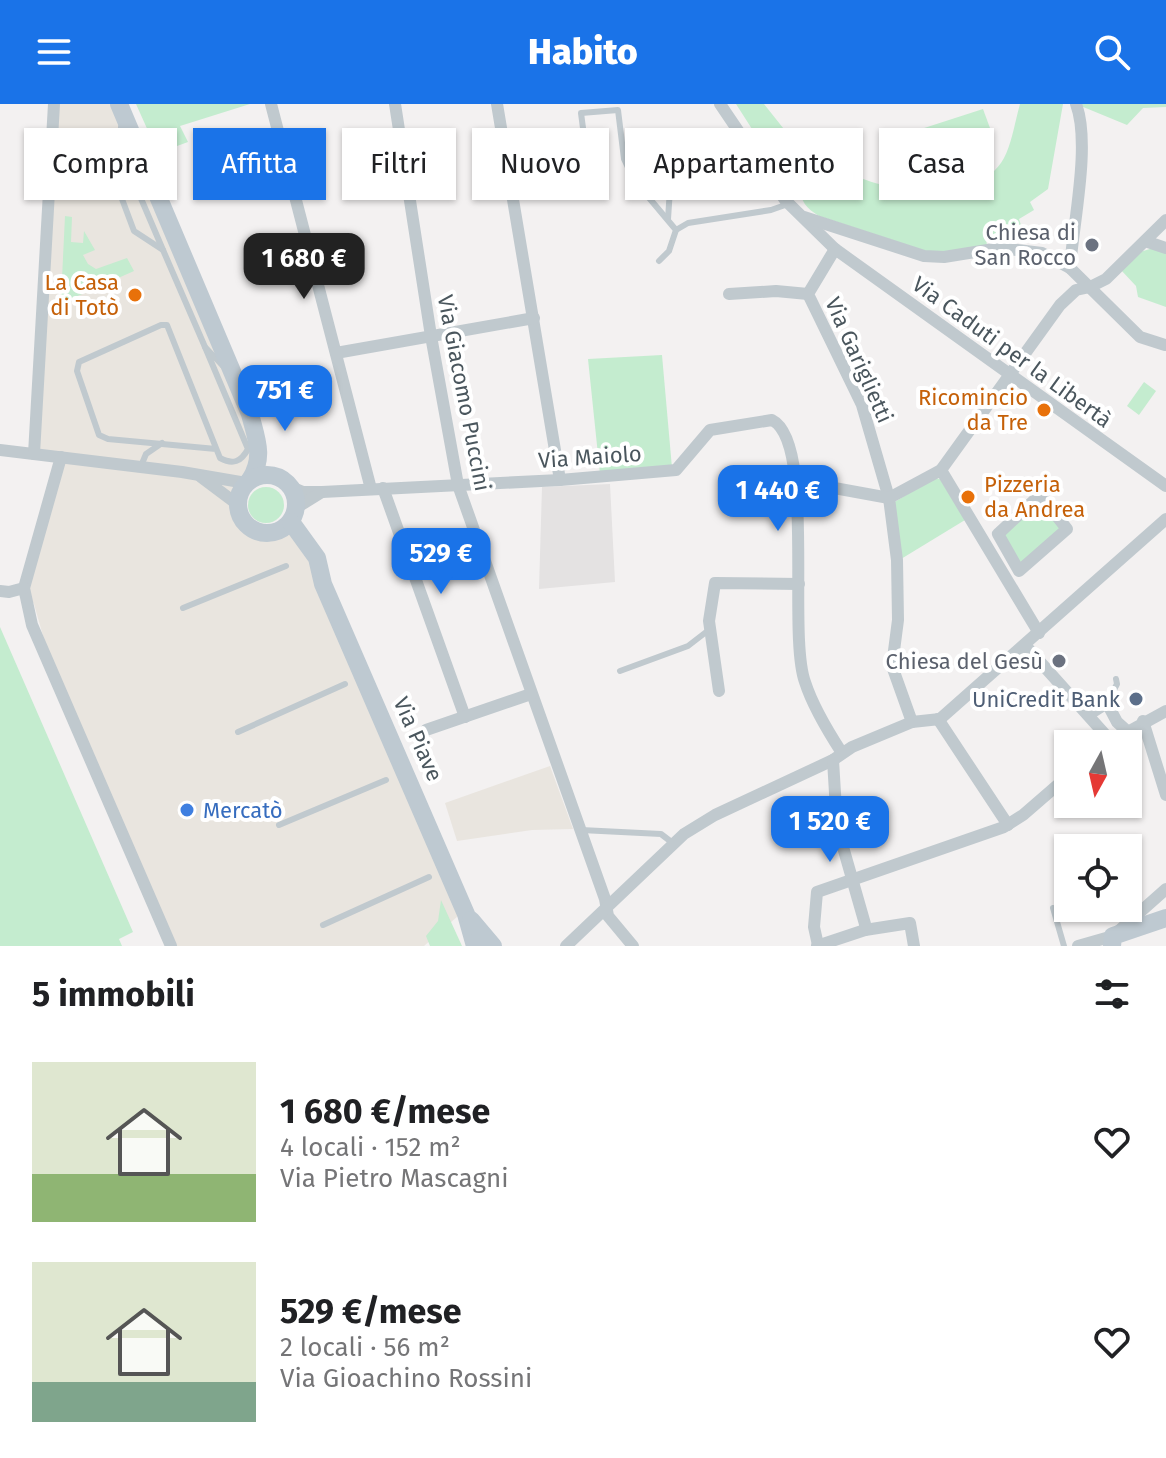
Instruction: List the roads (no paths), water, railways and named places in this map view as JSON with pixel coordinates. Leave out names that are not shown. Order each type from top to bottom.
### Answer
[{"type":"main road","points":[[120,106],[250,414],[260,453],[256,470],[239,494],[237,504],[240,518],[248,528],[266,534],[288,521],[295,495],[284,482],[260,427],[250,414]]},
{"type":"main road","points":[[248,481],[259,476],[284,482]]},
{"type":"main road","name":"Via Piave","points":[[288,521],[317,558],[323,584],[466,914],[475,946]]},
{"type":"main road","name":"Via Piave","points":[[466,914],[493,946]]},
{"type":"main road","points":[[1116,938],[1166,918]]},
{"type":"street","points":[[34,454],[54,104]]},
{"type":"street","points":[[271,104],[336,353],[377,488],[465,717]]},
{"type":"street","name":"Via Giacomo Puccini","points":[[395,104],[458,485],[581,830],[608,916],[633,946]]},
{"type":"street","points":[[497,104],[560,480]]},
{"type":"street","name":"Via Caduti per la Libertà","points":[[720,104],[788,204],[835,249],[1166,486]]},
{"type":"street","points":[[1070,268],[1081,153],[1081,122],[1076,104]]},
{"type":"street","points":[[801,216],[924,256],[944,257],[1000,248],[1023,249],[1057,259],[1140,337],[1166,344],[1166,352]]},
{"type":"street","points":[[796,481],[889,498],[941,470],[1060,305],[1076,290],[1106,279],[1166,220]]},
{"type":"street","points":[[1145,241],[1166,248]]},
{"type":"street","name":"Via Gariglietti","points":[[808,294],[835,249]]},
{"type":"street","name":"Via Gariglietti","points":[[729,294],[776,291],[808,294]]},
{"type":"street","name":"Via Gariglietti","points":[[808,294],[862,405],[889,498],[898,620],[892,666],[912,722]]},
{"type":"street","points":[[336,353],[534,318]]},
{"type":"street","name":"Via Maiolo","points":[[284,482],[303,492],[322,492],[560,480],[676,470],[710,430],[772,420],[784,430],[795,463],[805,682],[837,757]]},
{"type":"street","points":[[0,450],[248,481]]},
{"type":"street","points":[[61,457],[24,588],[32,625],[171,946]]},
{"type":"street","points":[[941,470],[1039,633]]},
{"type":"street","points":[[198,475],[237,504]]},
{"type":"street","name":"Via Maiolo","points":[[288,521],[322,492]]},
{"type":"street","points":[[1040,495],[1067,529],[1019,571],[998,534],[1040,495]]},
{"type":"street","points":[[566,946],[674,844],[715,815],[912,722],[938,719],[1164,526]]},
{"type":"street","points":[[719,691],[710,629],[715,583],[799,584]]},
{"type":"street","points":[[0,591],[24,588]]},
{"type":"street","points":[[1025,645],[1088,715],[1106,730]]},
{"type":"street","points":[[426,730],[531,694]]},
{"type":"street","points":[[1088,715],[1107,703],[1117,722],[1116,730]]},
{"type":"street","points":[[1128,730],[1166,711]]},
{"type":"street","points":[[938,719],[1008,825]]},
{"type":"street","points":[[1143,721],[1166,795]]},
{"type":"street","points":[[1142,742],[1152,752]]},
{"type":"street","points":[[837,757],[835,816],[865,930]]},
{"type":"street","points":[[914,946],[910,923],[865,930],[818,946],[814,927],[817,892],[1008,825],[1054,787]]},
{"type":"street","points":[[1078,946],[1116,938],[1166,889]]},
{"type":"lane","points":[[120,106],[120,128]]},
{"type":"lane","points":[[583,128],[581,113],[618,110],[624,159],[634,180],[676,230]]},
{"type":"lane","points":[[122,200],[134,231],[163,250]]},
{"type":"lane","points":[[142,200],[248,449],[242,459],[235,462],[220,458],[167,325],[79,362],[77,371],[99,435],[108,439],[216,449]]},
{"type":"lane","points":[[668,219],[669,200]]},
{"type":"lane","points":[[659,261],[669,251],[676,230],[688,223],[771,210],[788,204]]},
{"type":"lane","points":[[205,347],[235,379]]},
{"type":"lane","points":[[140,467],[146,454],[162,443]]},
{"type":"lane","points":[[183,608],[286,566]]},
{"type":"lane","points":[[620,671],[688,646],[710,629]]},
{"type":"lane","points":[[1107,703],[1117,684],[1116,679]]},
{"type":"lane","points":[[238,732],[345,684]]},
{"type":"lane","points":[[279,825],[386,780]]},
{"type":"lane","points":[[581,830],[661,834],[674,844]]},
{"type":"lane","points":[[323,925],[429,877]]},
{"type":"lane","points":[[1053,908],[1064,946]]},
{"type":"place","name":"Chiesa di San Rocco","points":[[1092,245]]},
{"type":"place","name":"La Casa di Totò","points":[[135,295]]},
{"type":"place","name":"Ricomincio da Tre","points":[[1044,410]]},
{"type":"place","name":"Pizzeria da Andrea","points":[[968,497]]},
{"type":"place","name":"Chiesa del Gesù","points":[[1059,661]]},
{"type":"place","name":"UniCredit Bank","points":[[1136,699]]},
{"type":"place","name":"Mercatò","points":[[187,810]]}]
